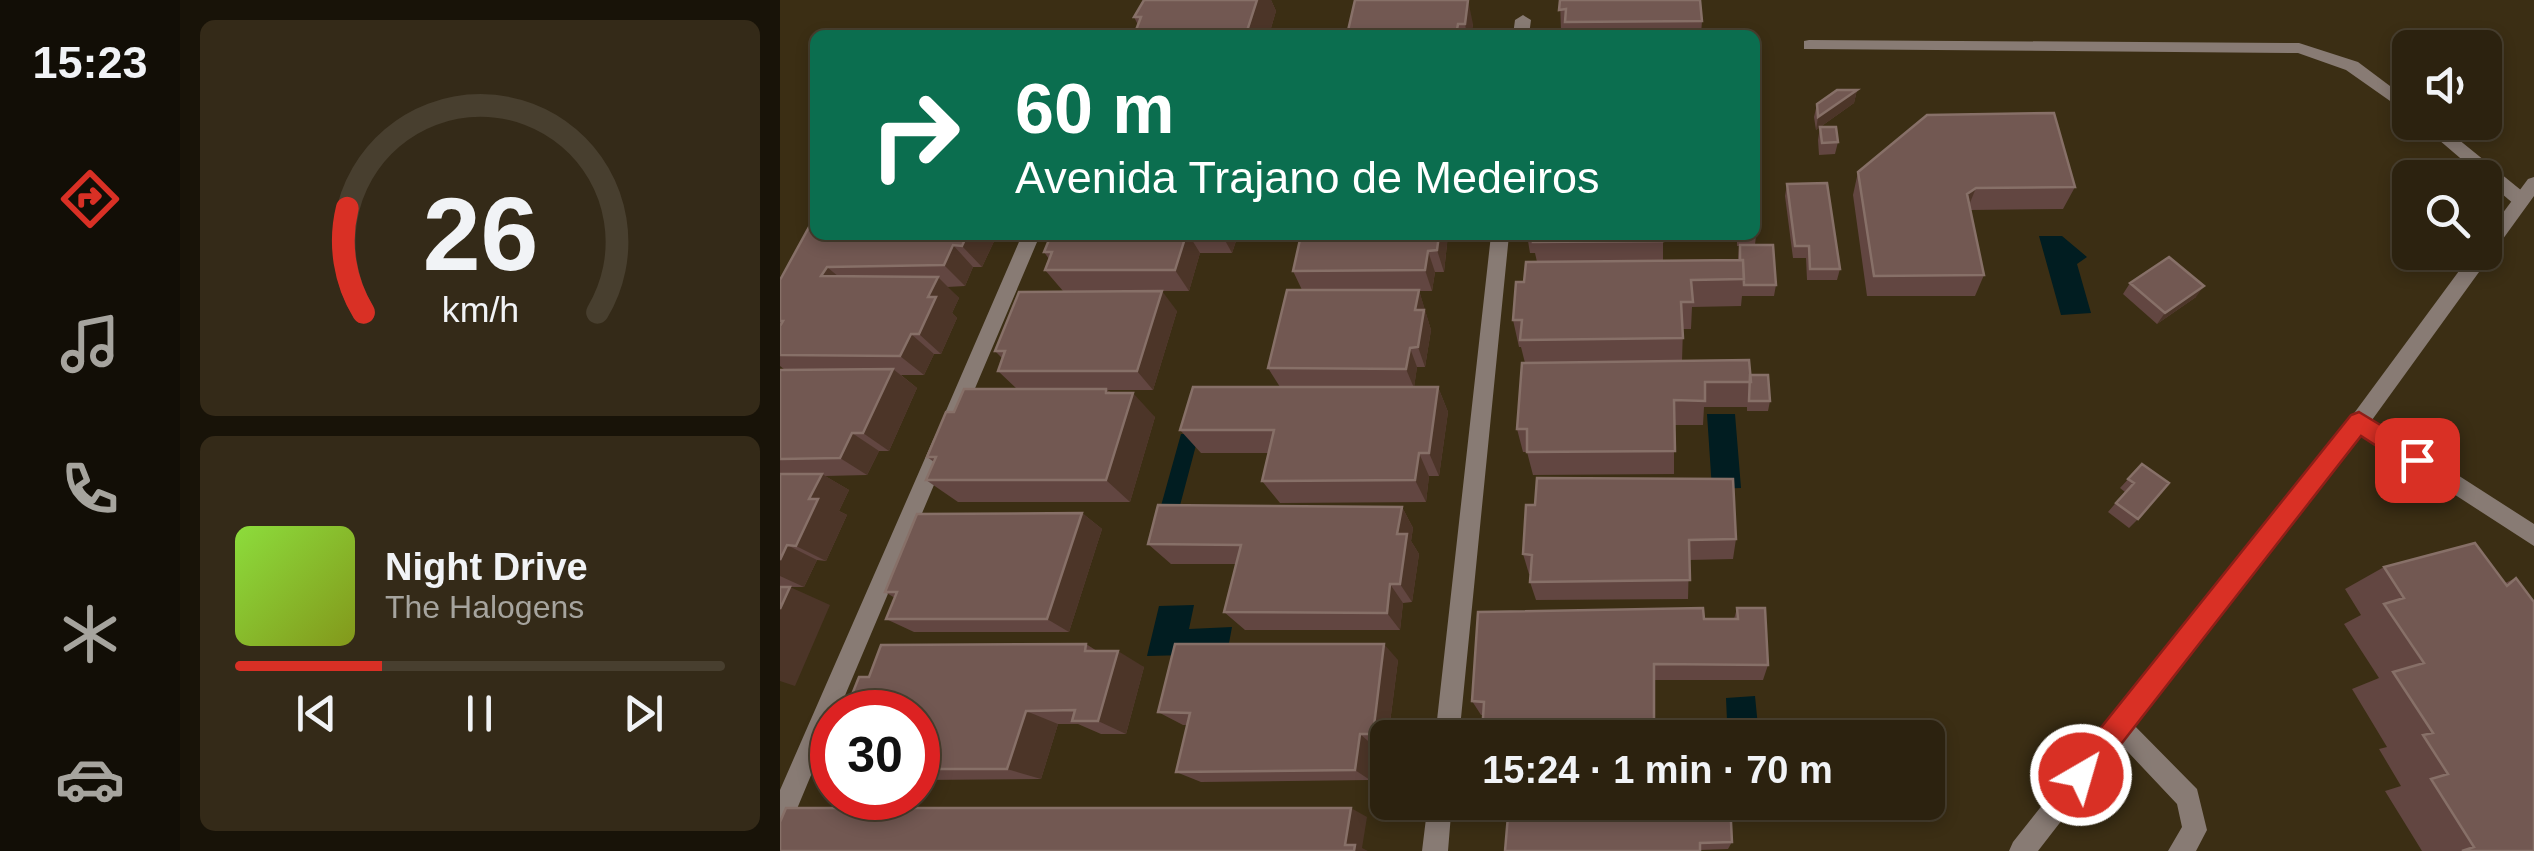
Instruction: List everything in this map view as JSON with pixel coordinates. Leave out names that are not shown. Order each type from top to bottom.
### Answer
[{"type":"street","points":[[1809,45],[2299,48],[2352,66],[2392,96]]},
{"type":"street","points":[[2448,140],[2521,200]]},
{"type":"street","points":[[2502,226],[2534,183]]},
{"type":"street","points":[[780,819],[1029,240]]},
{"type":"street","points":[[1449,720],[1499,240]]},
{"type":"street","points":[[2022,851],[2359,422],[2470,270]]},
{"type":"street","points":[[2359,422],[2534,536]]},
{"type":"street","points":[[2119,726],[2188,798],[2196,830],[2180,851]]},
{"type":"street","points":[[1435,851],[1438,820]]},
{"type":"water","points":[[2039,236],[2062,236],[2087,257],[2077,264],[2091,313],[2061,315]]},
{"type":"water","points":[[1707,414],[1735,414],[1741,488],[1712,489]]},
{"type":"water","points":[[1181,434],[1199,434],[1178,513],[1159,513]]},
{"type":"water","points":[[1194,605],[1189,629],[1232,627],[1227,654],[1147,656],[1159,606]]},
{"type":"water","points":[[1755,696],[1757,720],[1727,720],[1726,698]]},
{"type":"building","points":[[1144,0],[1257,0],[1247,30],[1136,30],[1141,17],[1134,17]]},
{"type":"building","points":[[1355,0],[1468,0],[1465,24],[1458,24],[1457,30],[1348,30]]},
{"type":"building","points":[[1560,0],[1700,0],[1702,21],[1565,22],[1566,9],[1559,10]]},
{"type":"building","points":[[1837,90],[1857,90],[1818,117],[1817,104]]},
{"type":"building","points":[[2054,113],[2075,187],[1976,188],[1967,194],[1984,275],[1874,276],[1858,172],[1927,115]]},
{"type":"building","points":[[1820,127],[1836,127],[1838,142],[1822,143]]},
{"type":"building","points":[[1827,183],[1840,269],[1810,269],[1809,246],[1795,246],[1787,184]]},
{"type":"building","points":[[810,225],[810,240],[965,240],[962,246],[953,245],[944,265],[827,267],[821,276],[938,277],[928,297],[936,297],[919,334],[911,334],[900,356],[780,355],[780,280]]},
{"type":"building","points":[[1049,240],[1184,240],[1175,270],[1045,270],[1052,252],[1044,252]]},
{"type":"building","points":[[1300,240],[1438,240],[1437,250],[1428,251],[1425,270],[1293,271]]},
{"type":"building","points":[[1533,240],[1663,240],[1663,241]]},
{"type":"building","points":[[1740,245],[1773,245],[1776,285],[1744,285]]},
{"type":"building","points":[[2169,257],[2204,286],[2165,313],[2130,283]]},
{"type":"building","points":[[1743,260],[1744,279],[1691,280],[1693,302],[1681,302],[1683,338],[1520,340],[1522,320],[1513,320],[1516,282],[1524,282],[1526,262]]},
{"type":"building","points":[[1287,290],[1419,290],[1415,310],[1424,310],[1418,347],[1410,348],[1406,369],[1268,368]]},
{"type":"building","points":[[1162,291],[1137,371],[998,371],[1005,351],[995,351],[1019,292]]},
{"type":"building","points":[[1749,360],[1751,382],[1705,382],[1705,401],[1674,400],[1675,451],[1527,452],[1527,429],[1517,429],[1522,363]]},
{"type":"building","points":[[893,369],[863,433],[852,433],[840,458],[780,459],[780,370]]},
{"type":"building","points":[[1750,375],[1768,375],[1770,401],[1749,401]]},
{"type":"building","points":[[1193,387],[1438,387],[1429,453],[1419,453],[1415,480],[1262,481],[1274,430],[1180,430]]},
{"type":"building","points":[[964,389],[1106,389],[1106,393],[1133,393],[1106,480],[926,480],[936,457],[927,457],[946,412],[954,412]]},
{"type":"building","points":[[2142,464],[2169,483],[2138,519],[2116,503],[2134,483],[2128,479]]},
{"type":"building","points":[[780,474],[822,474],[809,499],[818,499],[796,546],[787,545],[780,560]]},
{"type":"building","points":[[1537,478],[1733,479],[1736,539],[1689,540],[1690,580],[1530,582],[1532,555],[1523,554],[1526,505],[1535,505]]},
{"type":"building","points":[[1158,505],[1402,507],[1397,534],[1407,534],[1400,584],[1390,584],[1387,613],[1224,612],[1241,545],[1148,544]]},
{"type":"building","points":[[1082,513],[1047,619],[886,619],[897,592],[885,592],[917,514]]},
{"type":"building","points":[[2475,543],[2507,586],[2516,578],[2534,602],[2534,851],[2462,851],[2474,847],[2431,779],[2448,774],[2423,735],[2433,733],[2393,672],[2424,663],[2384,604],[2404,598],[2384,567]]},
{"type":"building","points":[[780,587],[790,587],[780,609]]},
{"type":"building","points":[[1703,608],[1704,619],[1738,619],[1737,608],[1765,608],[1768,665],[1654,664],[1654,720],[1483,720],[1484,702],[1472,701],[1478,612]]},
{"type":"building","points":[[1086,644],[1085,651],[1118,651],[1098,721],[1072,721],[1075,710],[1026,711],[1007,769],[940,769],[940,690],[854,690],[859,677],[869,677],[881,645]]},
{"type":"building","points":[[1175,644],[1384,644],[1375,720],[1370,720],[1370,734],[1360,734],[1355,770],[1176,772],[1190,713],[1158,712]]},
{"type":"building","points":[[786,808],[810,808],[810,820],[940,820],[940,808],[1351,808],[1345,845],[1355,845],[1354,851],[780,851],[780,822]]},
{"type":"building","points":[[1508,820],[1731,820],[1732,842],[1700,843],[1700,851],[1505,851]]},
{"type":"route","points":[[2081,775],[2359,422],[2417,460]]}]
